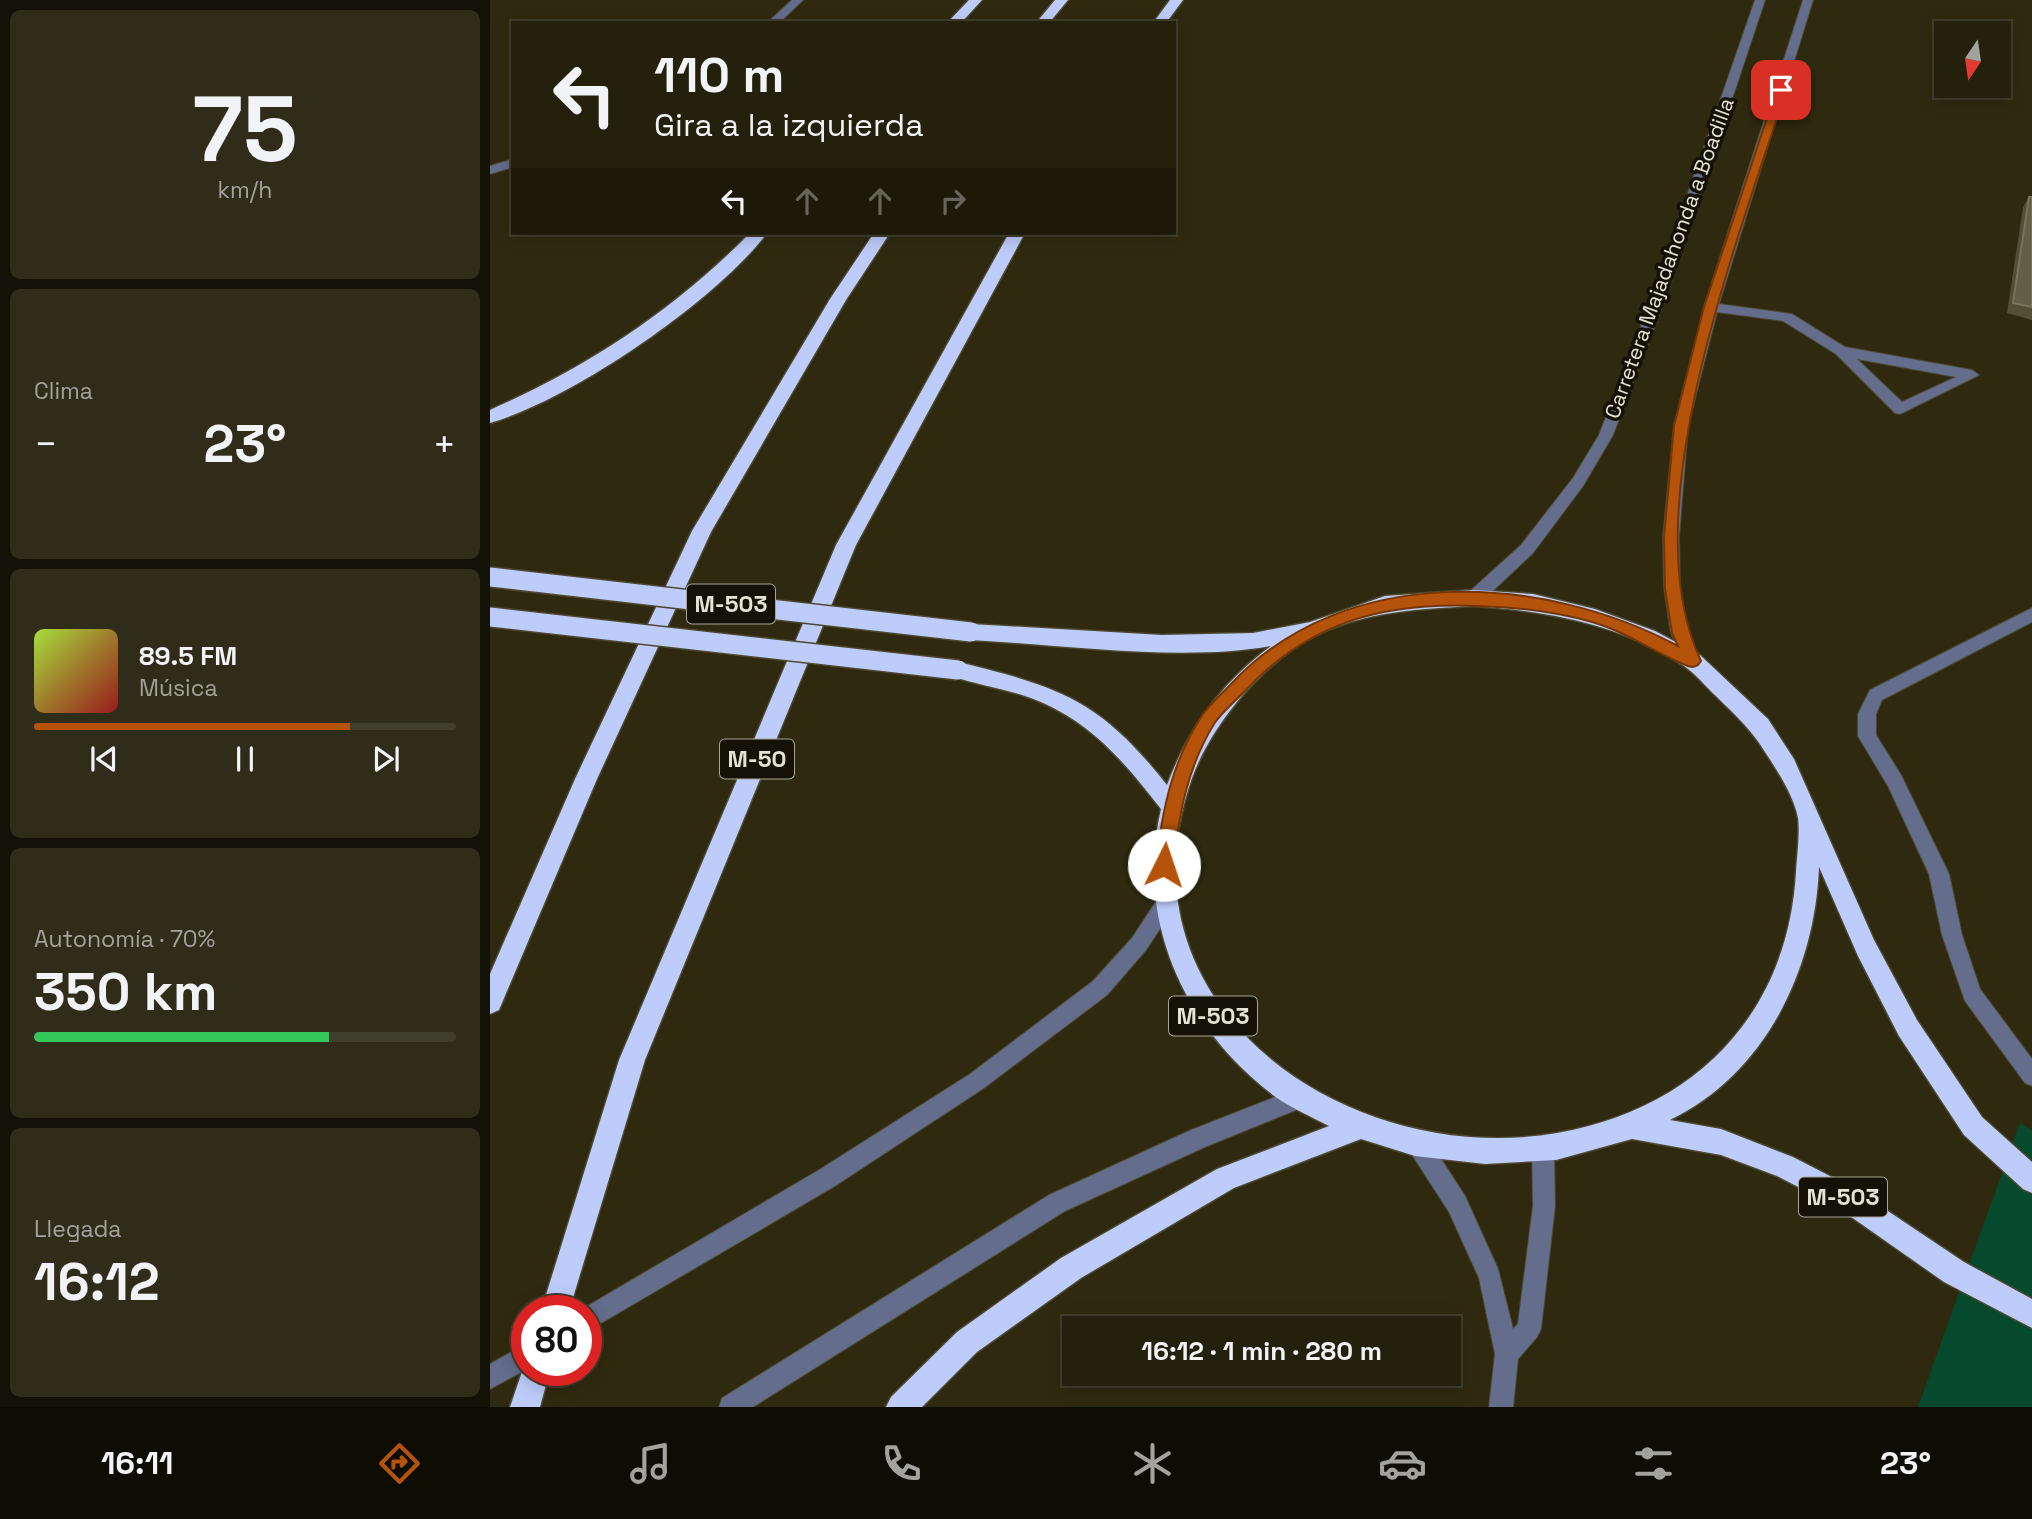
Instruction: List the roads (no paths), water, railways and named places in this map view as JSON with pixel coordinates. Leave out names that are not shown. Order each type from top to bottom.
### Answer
[{"type":"highway","points":[[955,21],[976,0]]},
{"type":"highway","points":[[1044,21],[1062,0]]},
{"type":"highway","points":[[1161,21],[1177,0]]},
{"type":"highway","points":[[490,417],[615,356],[703,289],[757,235]]},
{"type":"highway","points":[[490,1002],[586,779],[702,531],[838,299],[881,235]]},
{"type":"highway","name":"M-50","points":[[560,1295],[632,1060],[846,545],[1016,235]]},
{"type":"highway","name":"M-503","points":[[490,577],[971,632],[1205,644],[1253,641],[1311,630],[1385,604],[1474,598],[1533,602],[1595,617],[1648,637],[1693,661],[1760,725],[1786,766],[1867,948],[1908,1028],[1973,1125],[2032,1180]]},
{"type":"highway","name":"M-503","points":[[490,617],[958,670],[1031,689],[1087,716],[1131,757],[1171,806]]},
{"type":"highway","name":"M-503","points":[[1311,630],[1254,670],[1210,717],[1190,754],[1171,806],[1164,844],[1164,906],[1180,960],[1202,1000],[1245,1058],[1298,1099],[1360,1127],[1416,1142],[1487,1153],[1543,1149],[1586,1142],[1634,1126],[1688,1098],[1732,1060],[1784,981],[1801,928],[1809,869],[1808,812]]},
{"type":"highway","name":"M-503","points":[[1634,1126],[1721,1142],[1784,1166],[1846,1198],[1954,1272],[2032,1314]]},
{"type":"highway","points":[[901,1407],[967,1342],[1071,1268],[1226,1178],[1360,1127]]},
{"type":"highway","points":[[525,1407],[531,1386]]},
{"type":"street","points":[[774,21],[798,0]]},
{"type":"street","name":"Carretera Majadahonda a Boadilla","points":[[1474,598],[1535,539],[1578,482],[1606,435],[1660,294],[1760,0]]},
{"type":"street","name":"Carretera Majadahonda a Boadilla","points":[[1693,661],[1679,633],[1672,589],[1671,537],[1681,426],[1710,307],[1808,0]]},
{"type":"street","points":[[490,170],[511,164]]},
{"type":"street","points":[[1710,307],[1787,317],[1841,351],[1900,410],[1972,375],[1841,351]]},
{"type":"street","points":[[2032,614],[1876,695],[1867,714],[1867,736],[1895,781],[1939,874],[1952,935],[1972,995],[2032,1076]]},
{"type":"street","points":[[602,1311],[827,1178],[977,1081],[1100,988],[1139,944],[1164,906]]},
{"type":"street","points":[[731,1407],[1057,1203],[1199,1139],[1298,1099]]},
{"type":"street","points":[[1416,1142],[1457,1204],[1490,1277],[1507,1354],[1501,1407]]},
{"type":"street","points":[[1507,1354],[1529,1329],[1544,1206],[1543,1149]]},
{"type":"street","points":[[490,1377],[511,1365]]}]
